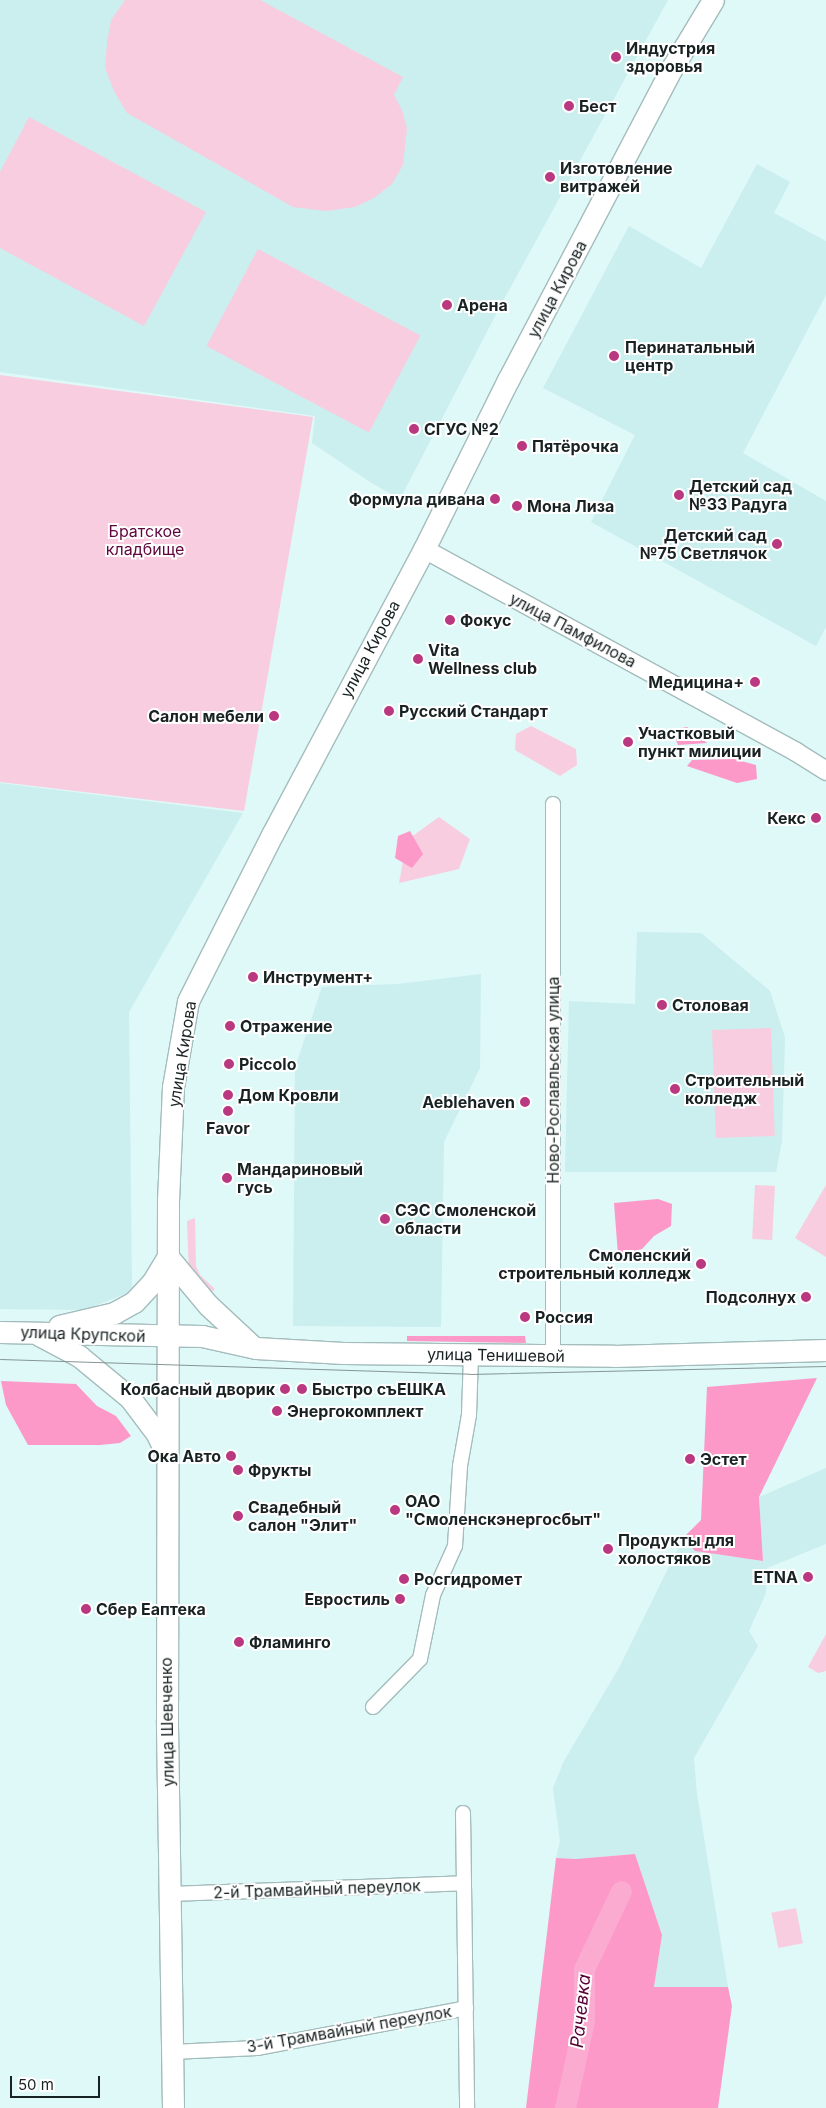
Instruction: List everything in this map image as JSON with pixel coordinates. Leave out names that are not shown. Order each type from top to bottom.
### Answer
[{"type":"main road","name":"улица Кирова","points":[[167,1344],[173,1087],[188,1001],[273,833],[424,549],[512,372],[672,68],[713,0]]},
{"type":"main road","points":[[35,1332],[114,1313],[134,1302],[152,1283],[168,1257],[220,1318],[256,1348]]},
{"type":"main road","name":"улица Крупской","points":[[0,1332],[35,1332],[167,1344]]},
{"type":"main road","points":[[35,1332],[79,1356],[130,1398],[157,1434],[167,1454]]},
{"type":"main road","name":"улица Тенишевой","points":[[167,1344],[202,1336],[256,1348],[343,1353],[614,1356],[826,1350]]},
{"type":"main road","name":"улица Шевченко","points":[[167,1344],[167,1720],[173,2108]]},
{"type":"street","name":"улица Памфилова","points":[[424,549],[796,752],[826,771]]},
{"type":"street","name":"Ново-Рославльская улица","points":[[552,804],[553,1355]]},
{"type":"street","points":[[373,1707],[420,1659],[433,1595],[455,1546],[460,1466],[468,1414],[470,1354]]},
{"type":"street","points":[[463,1813],[467,2108]]},
{"type":"street","name":"2-й Трамвайный переулок","points":[[170,1894],[464,1883]]},
{"type":"street","name":"3-й Трамвайный переулок","points":[[172,2052],[256,2048],[466,2008]]},
{"type":"shaded area","points":[[0,0],[668,0],[503,301],[400,499],[370,482],[312,443],[315,416],[0,372]]},
{"type":"shaded area","points":[[757,164],[790,182],[774,213],[826,241],[826,295],[743,453],[826,501],[826,627],[816,646],[591,522],[635,435],[543,388],[629,226],[701,268]]},
{"type":"shaded area","points":[[687,727],[707,743],[678,745],[672,730]]},
{"type":"shaded area","points":[[734,759],[756,765],[757,779],[737,783],[687,766],[692,760]]},
{"type":"shaded area","points":[[0,783],[243,813],[129,1012],[132,1291],[85,1310],[0,1309]]},
{"type":"shaded area","points":[[410,831],[423,854],[412,868],[395,858],[398,836]]},
{"type":"shaded area","name":"Строительный колледж","points":[[637,932],[701,933],[770,991],[785,1037],[782,1141],[776,1172],[565,1172],[569,1001],[635,1004]]},
{"type":"shaded area","points":[[481,974],[480,1068],[444,1142],[441,1327],[293,1326],[295,1068],[322,987],[397,984]]},
{"type":"shaded area","points":[[658,1199],[672,1204],[671,1226],[654,1236],[642,1249],[618,1255],[614,1203]]},
{"type":"shaded area","points":[[407,1336],[525,1336],[526,1343],[407,1341]]},
{"type":"shaded area","points":[[817,1378],[759,1497],[763,1561],[695,1551],[683,1538],[701,1520],[707,1387]]},
{"type":"shaded area","points":[[1,1381],[76,1384],[97,1406],[116,1416],[131,1436],[120,1443],[100,1445],[28,1445],[6,1405]]},
{"type":"shaded area","points":[[826,1468],[826,1544],[767,1568],[766,1593],[749,1631],[758,1646],[694,1758],[697,1794],[728,1987],[654,1987],[662,1935],[635,1854],[576,1859],[556,1858],[560,1841],[553,1788],[564,1761],[620,1666],[683,1538],[695,1551],[763,1561],[759,1497]]},
{"type":"shaded area","points":[[635,1854],[662,1935],[654,1987],[728,1987],[732,2006],[718,2108],[526,2108],[556,1858],[576,1859]]},
{"type":"green space","points":[[125,0],[260,0],[403,77],[394,95],[402,110],[407,128],[403,165],[392,184],[374,198],[355,207],[326,211],[293,207],[127,113],[115,93],[105,68],[111,20]]},
{"type":"green space","points":[[29,117],[206,212],[144,326],[0,248],[0,172]]},
{"type":"green space","points":[[258,249],[420,335],[369,433],[206,346]]},
{"type":"green space","name":"Братское кладбище","points":[[0,375],[313,417],[244,811],[0,782]]},
{"type":"green space","points":[[531,726],[576,749],[577,765],[560,776],[515,750],[516,734]]},
{"type":"green space","points":[[439,817],[470,839],[459,869],[399,883],[407,840]]},
{"type":"green space","points":[[771,1028],[775,1136],[716,1138],[712,1030]]},
{"type":"green space","points":[[755,1185],[775,1186],[772,1240],[752,1239]]},
{"type":"green space","points":[[826,1185],[826,1257],[795,1238]]},
{"type":"green space","points":[[195,1218],[196,1266],[200,1275],[215,1289],[207,1296],[189,1274],[187,1221]]},
{"type":"green space","points":[[826,1634],[826,1671],[818,1673],[808,1667]]},
{"type":"green space","points":[[796,1908],[803,1943],[778,1948],[771,1913]]},
{"type":"waterway","name":"Рачевка","points":[[565,2108],[584,2020],[584,1969],[621,1891]]},
{"type":"tram line","points":[[0,1359],[470,1374],[826,1366]]},
{"type":"place","name":"Индустрия здоровья","points":[[616,57]]},
{"type":"place","name":"Бест","points":[[569,106]]},
{"type":"place","name":"Изготовление витражей","points":[[550,177]]},
{"type":"place","name":"Арена","points":[[447,305]]},
{"type":"place","name":"Перинатальный центр","points":[[614,356]]},
{"type":"place","name":"СГУС №2","points":[[414,429]]},
{"type":"place","name":"Пятёрочка","points":[[522,446]]},
{"type":"place","name":"Детский сад №33 Радуга","points":[[679,495]]},
{"type":"place","name":"Формула дивана","points":[[495,499]]},
{"type":"place","name":"Мона Лиза","points":[[517,506]]},
{"type":"place","name":"Детский сад №75 Светлячок","points":[[777,544]]},
{"type":"place","name":"Фокус","points":[[450,620]]},
{"type":"place","name":"Vita Wellness club","points":[[418,659]]},
{"type":"place","name":"Медицина+","points":[[755,682]]},
{"type":"place","name":"Русский Стандарт","points":[[389,711]]},
{"type":"place","name":"Салон мебели","points":[[274,716]]},
{"type":"place","name":"Участковый пункт милиции","points":[[628,742]]},
{"type":"place","name":"Кекс","points":[[816,818]]},
{"type":"place","name":"Инструмент+","points":[[253,977]]},
{"type":"place","name":"Столовая","points":[[662,1005]]},
{"type":"place","name":"Отражение","points":[[230,1026]]},
{"type":"place","name":"Piccolo","points":[[229,1064]]},
{"type":"place","name":"Строительный колледж","points":[[675,1089]]},
{"type":"place","name":"Дом Кровли","points":[[228,1095]]},
{"type":"place","name":"Aeblehaven","points":[[525,1102]]},
{"type":"place","name":"Favor","points":[[228,1111]]},
{"type":"place","name":"Мандариновый гусь","points":[[227,1178]]},
{"type":"place","name":"СЭС Смоленской области","points":[[385,1219]]},
{"type":"place","name":"Смоленский строительный колледж","points":[[701,1264]]},
{"type":"place","name":"Подсолнух","points":[[806,1297]]},
{"type":"place","name":"Россия","points":[[525,1317]]},
{"type":"place","name":"Колбасный дворик","points":[[285,1389]]},
{"type":"place","name":"Быстро съЕШКА","points":[[302,1389]]},
{"type":"place","name":"Энергокомплект","points":[[277,1411]]},
{"type":"place","name":"Ока Авто","points":[[231,1456]]},
{"type":"place","name":"Эстет","points":[[690,1459]]},
{"type":"place","name":"Фрукты","points":[[238,1470]]},
{"type":"place","name":"ОАО \"Смоленскэнергосбыт\"","points":[[395,1510]]},
{"type":"place","name":"Свадебный салон \"Элит\"","points":[[238,1516]]},
{"type":"place","name":"Продукты для холостяков","points":[[608,1549]]},
{"type":"place","name":"ETNA","points":[[808,1577]]},
{"type":"place","name":"Росгидромет","points":[[404,1579]]},
{"type":"place","name":"Евростиль","points":[[400,1599]]},
{"type":"place","name":"Сбер Еаптека","points":[[86,1609]]},
{"type":"place","name":"Фламинго","points":[[239,1642]]}]
